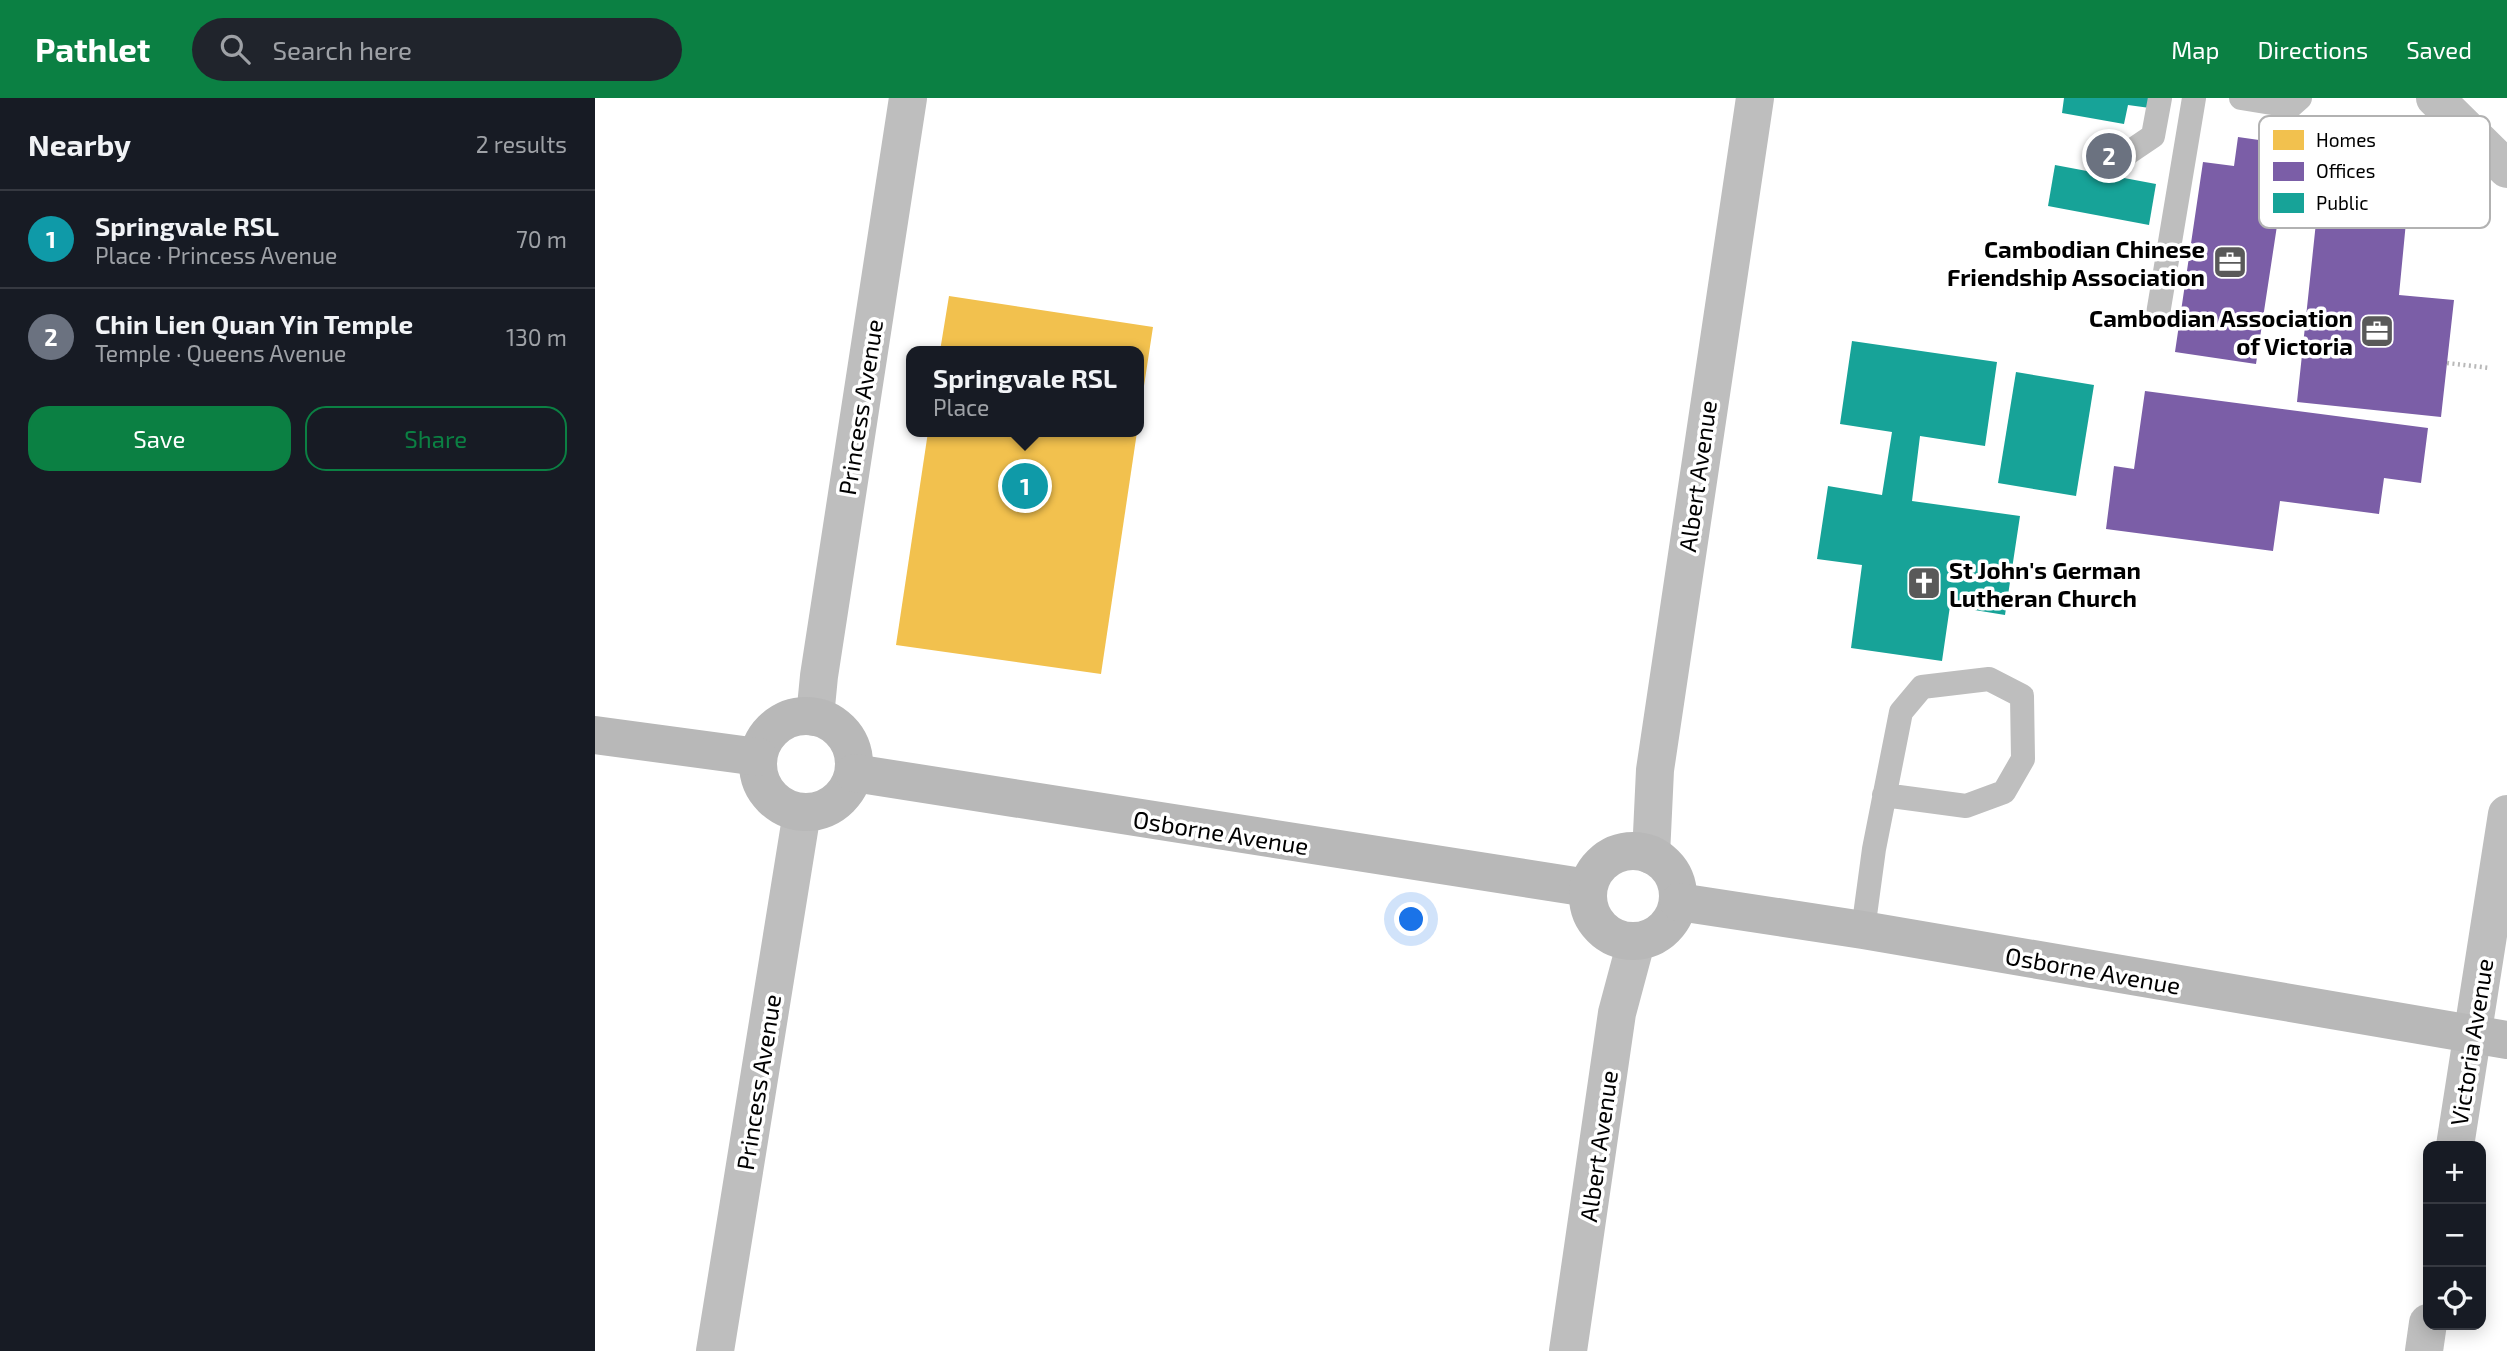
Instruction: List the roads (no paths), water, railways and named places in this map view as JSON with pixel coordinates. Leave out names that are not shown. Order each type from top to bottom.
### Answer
[{"type":"main road","points":[[815,717],[837,728],[848,741],[854,756],[854,773],[839,800],[826,808],[802,813],[783,807],[771,798],[758,772],[758,757],[766,738],[781,723],[795,718],[815,717]]},
{"type":"main road","points":[[595,735],[758,757]]},
{"type":"main road","name":"Osborne Avenue","points":[[854,773],[1588,888]]},
{"type":"main road","points":[[1635,850],[1651,855],[1673,874],[1679,902],[1664,930],[1651,939],[1636,942],[1605,932],[1594,920],[1588,905],[1588,888],[1604,861],[1618,853],[1635,850]]},
{"type":"main road","name":"Osborne Avenue","points":[[1679,902],[1863,930],[2489,1038]]},
{"type":"street","name":"Princess Avenue","points":[[815,717],[819,676],[908,98]]},
{"type":"street","name":"Albert Avenue","points":[[1651,855],[1655,770],[1755,98]]},
{"type":"street","points":[[2435,98],[2453,116]]},
{"type":"street","name":"Princess Avenue","points":[[715,1351],[802,813]]},
{"type":"street","name":"Victoria Avenue","points":[[2457,1141],[2489,1038],[2507,814]]},
{"type":"street","name":"Albert Avenue","points":[[1568,1351],[1617,1013],[1636,942]]},
{"type":"street","points":[[2424,1351],[2427,1330]]},
{"type":"lane","points":[[2119,159],[2153,136],[2160,98]]},
{"type":"lane","points":[[2158,314],[2194,98]]},
{"type":"lane","points":[[2241,98],[2291,106],[2300,98]]},
{"type":"lane","points":[[1863,930],[1884,795],[1901,712],[1922,687],[1989,679],[2022,696],[2025,726],[2023,759],[2004,792],[1966,806],[1884,795]]},
{"type":"place","name":"Chin Lien Quan Yin Temple","points":[[2109,156]]},
{"type":"place","name":"Cambodian Chinese Friendship Association","points":[[2230,262]]},
{"type":"place","name":"Cambodian Association of Victoria","points":[[2377,331]]},
{"type":"place","name":"Springvale RSL","points":[[1025,486]]},
{"type":"place","name":"St John's German Lutheran Church","points":[[1924,583]]}]
